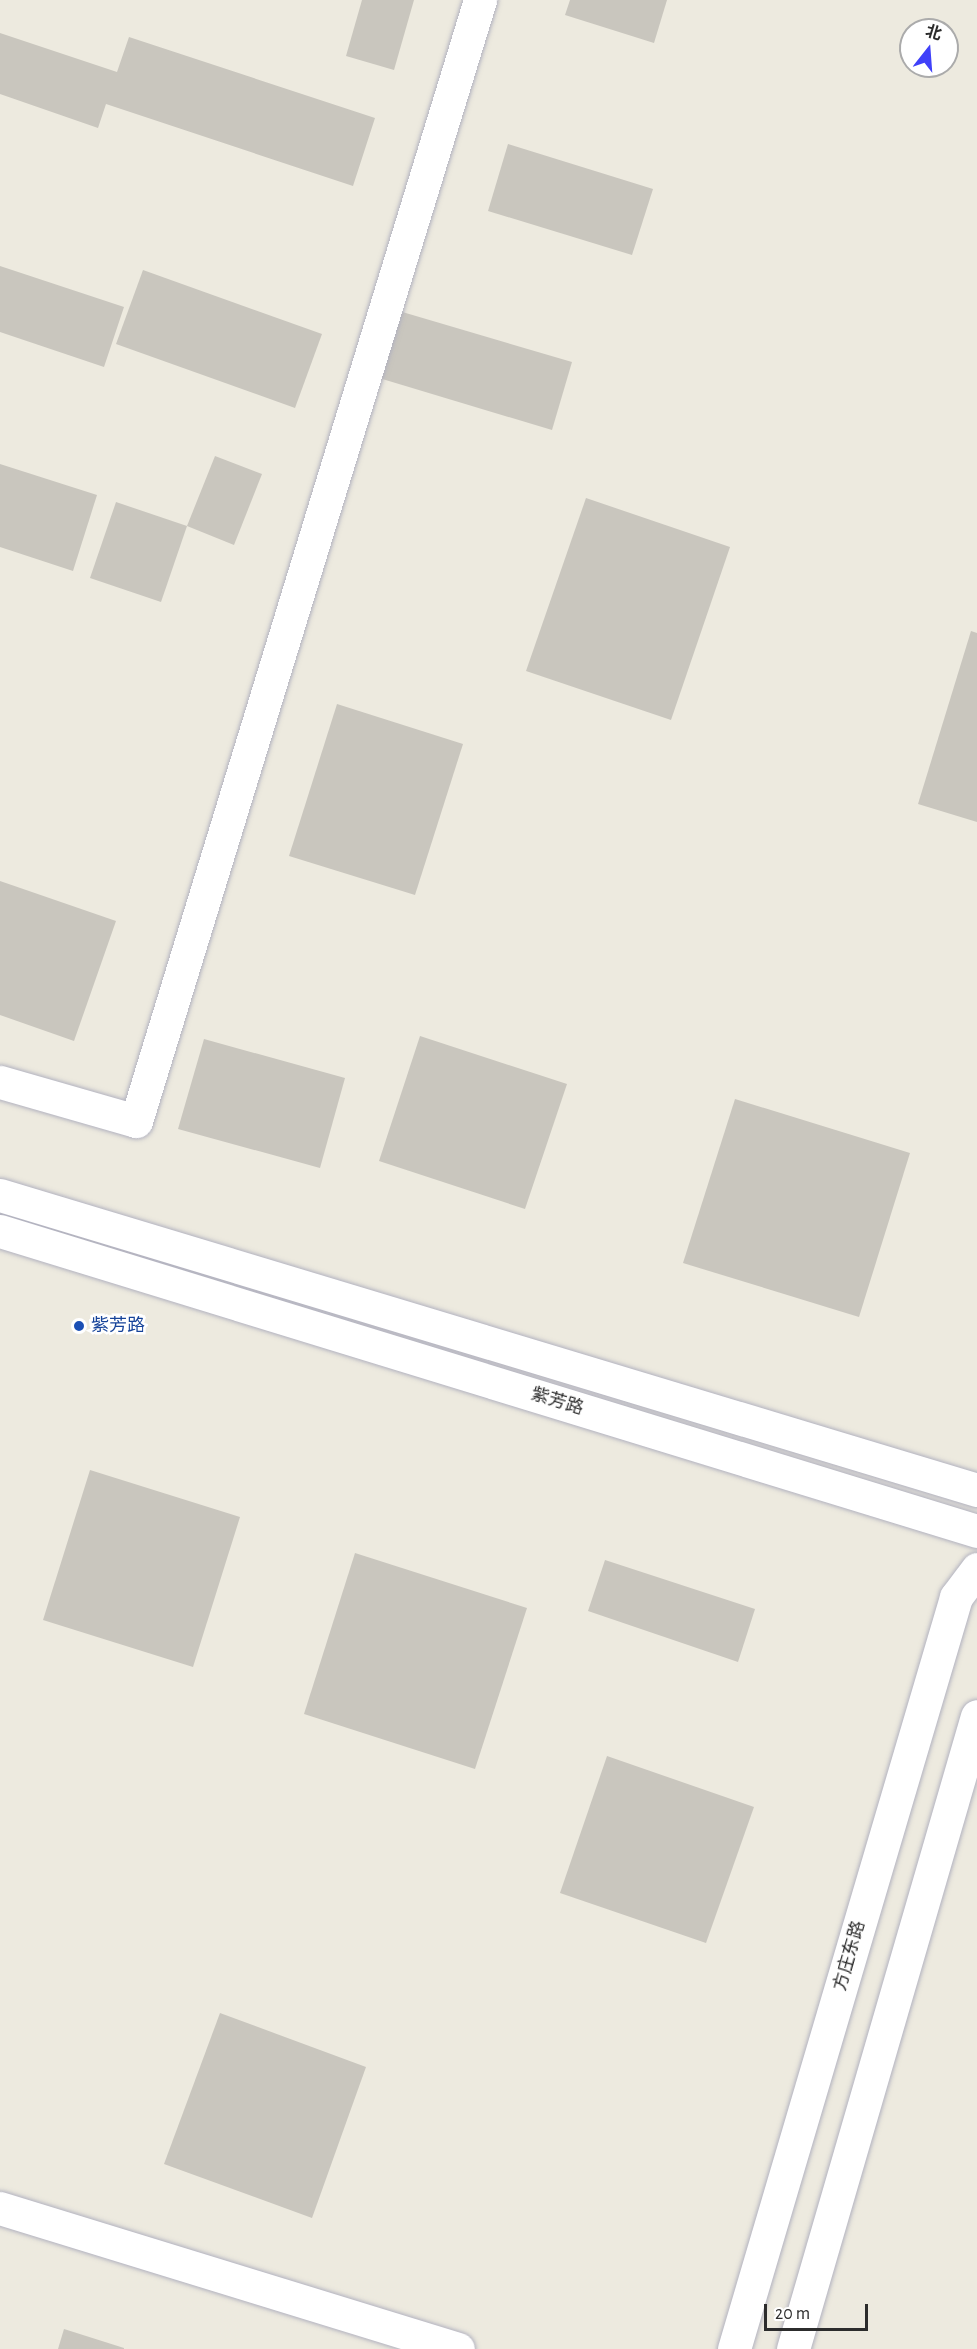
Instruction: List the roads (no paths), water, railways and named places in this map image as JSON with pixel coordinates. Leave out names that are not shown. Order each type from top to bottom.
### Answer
[{"type":"street","points":[[0,1082],[136,1121],[480,0]]},
{"type":"street","name":"紫芳路","points":[[0,1196],[977,1490]]},
{"type":"street","name":"紫芳路","points":[[0,1231],[977,1531]]},
{"type":"street","name":"方庄东路","points":[[734,2349],[956,1597],[977,1569]]},
{"type":"street","points":[[793,2349],[977,1716]]},
{"type":"street","points":[[0,2208],[458,2349]]},
{"type":"place","name":"紫芳路","points":[[79,1326]]}]
